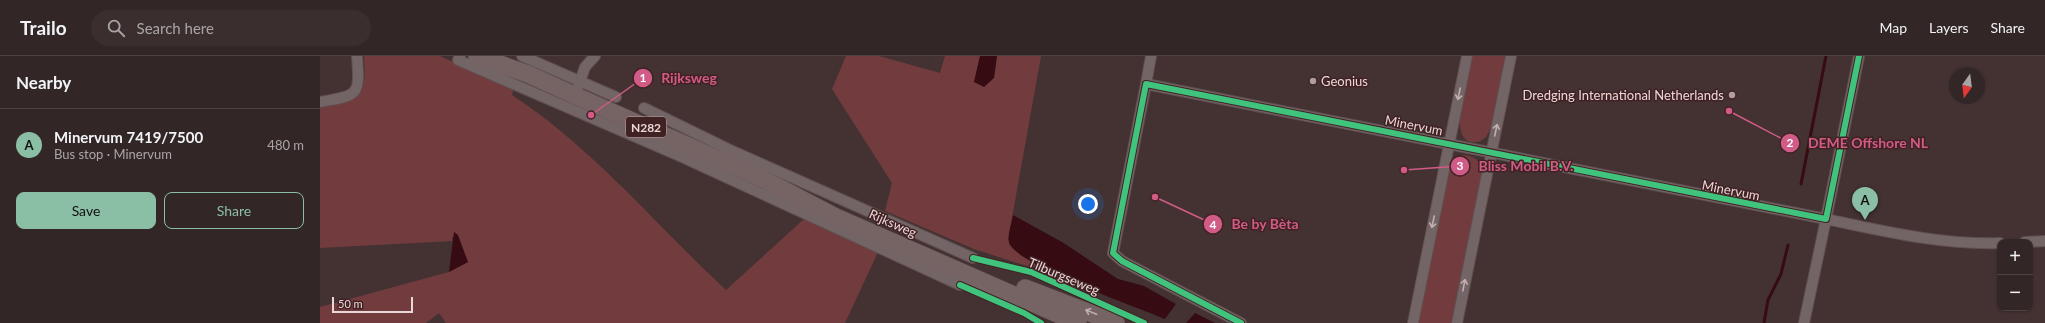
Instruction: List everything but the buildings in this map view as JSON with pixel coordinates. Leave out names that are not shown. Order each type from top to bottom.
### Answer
[{"type":"main road","name":"Rijksweg","points":[[477,56],[577,89],[767,174],[836,217],[971,272]]},
{"type":"main road","name":"Rijksweg","points":[[499,56],[528,74]]},
{"type":"main road","name":"N282","points":[[971,272],[1078,323]]},
{"type":"main road","name":"Tilburgseweg","points":[[971,272],[1116,323]]},
{"type":"street","points":[[320,102],[350,97],[356,90],[359,83],[357,56]]},
{"type":"street","name":"Rijksweg","points":[[460,56],[458,60],[682,157],[836,217]]},
{"type":"street","name":"Rijksweg","points":[[522,56],[577,89],[616,97]]},
{"type":"street","points":[[577,89],[585,67],[595,56]]},
{"type":"street","points":[[1151,56],[1113,253],[1122,261],[1241,323]]},
{"type":"street","name":"Minervum","points":[[1413,323],[1467,56]]},
{"type":"street","points":[[1456,323],[1511,56]]},
{"type":"street","points":[[1804,323],[1859,56]]},
{"type":"street","name":"Minervum","points":[[1146,84],[1926,239],[1983,244],[1997,243]]},
{"type":"street","name":"Rijksweg","points":[[644,108],[767,174],[971,272]]},
{"type":"street","points":[[2033,242],[2045,241]]},
{"type":"shaded area","points":[[364,56],[440,56],[513,90],[512,95],[542,116],[597,163],[726,290],[804,219],[878,252],[845,323],[446,323],[439,313],[426,323],[320,323],[320,307],[449,272],[468,262],[452,236],[452,241],[320,248],[320,105],[344,101],[358,95],[362,89],[364,81]]},
{"type":"shaded area","points":[[846,56],[879,56],[940,73],[945,56],[980,56],[974,82],[994,78],[997,56],[1041,56],[1008,240],[1020,255],[1041,267],[1030,267],[974,249],[885,211],[892,183],[832,89]]},
{"type":"shaded area","points":[[980,56],[997,56],[994,78],[984,87],[974,82]]},
{"type":"shaded area","points":[[1471,56],[1506,56],[1494,118],[1485,138],[1476,142],[1466,140],[1461,132],[1460,120],[1460,106]]},
{"type":"shaded area","points":[[1463,155],[1475,158],[1477,160],[1481,166],[1482,174],[1451,323],[1417,323],[1448,173],[1457,157]]},
{"type":"shaded area","points":[[1013,215],[1062,242],[1118,279],[1144,286],[1176,304],[1165,319],[1082,286],[1036,264],[1019,254],[1010,245],[1009,235]]},
{"type":"shaded area","points":[[454,232],[458,235],[468,262],[449,272]]},
{"type":"shaded area","points":[[1195,313],[1215,323],[1186,323]]},
{"type":"waterway","points":[[1801,184],[1826,56]]},
{"type":"waterway","points":[[1764,323],[1768,300],[1781,274],[1788,245]]},
{"type":"cycle path","points":[[1241,323],[1122,261],[1113,253],[1146,84],[1826,219],[1859,56]]},
{"type":"cycle path","points":[[973,258],[1031,272],[1144,323]]},
{"type":"cycle path","points":[[960,285],[1024,313],[1041,323]]},
{"type":"place","name":"Geonius","points":[[1313,81]]},
{"type":"place","name":"Dredging International Netherlands","points":[[1732,95]]},
{"type":"place","name":"DEME Offshore NL","points":[[1729,111]]},
{"type":"place","name":"Rijksweg","points":[[591,115]]},
{"type":"place","name":"Bliss Mobil B.V.","points":[[1404,170]]},
{"type":"place","name":"Be by Bèta","points":[[1155,197]]},
{"type":"place","name":"Minervum 7419/7500","points":[[1865,220]]}]
